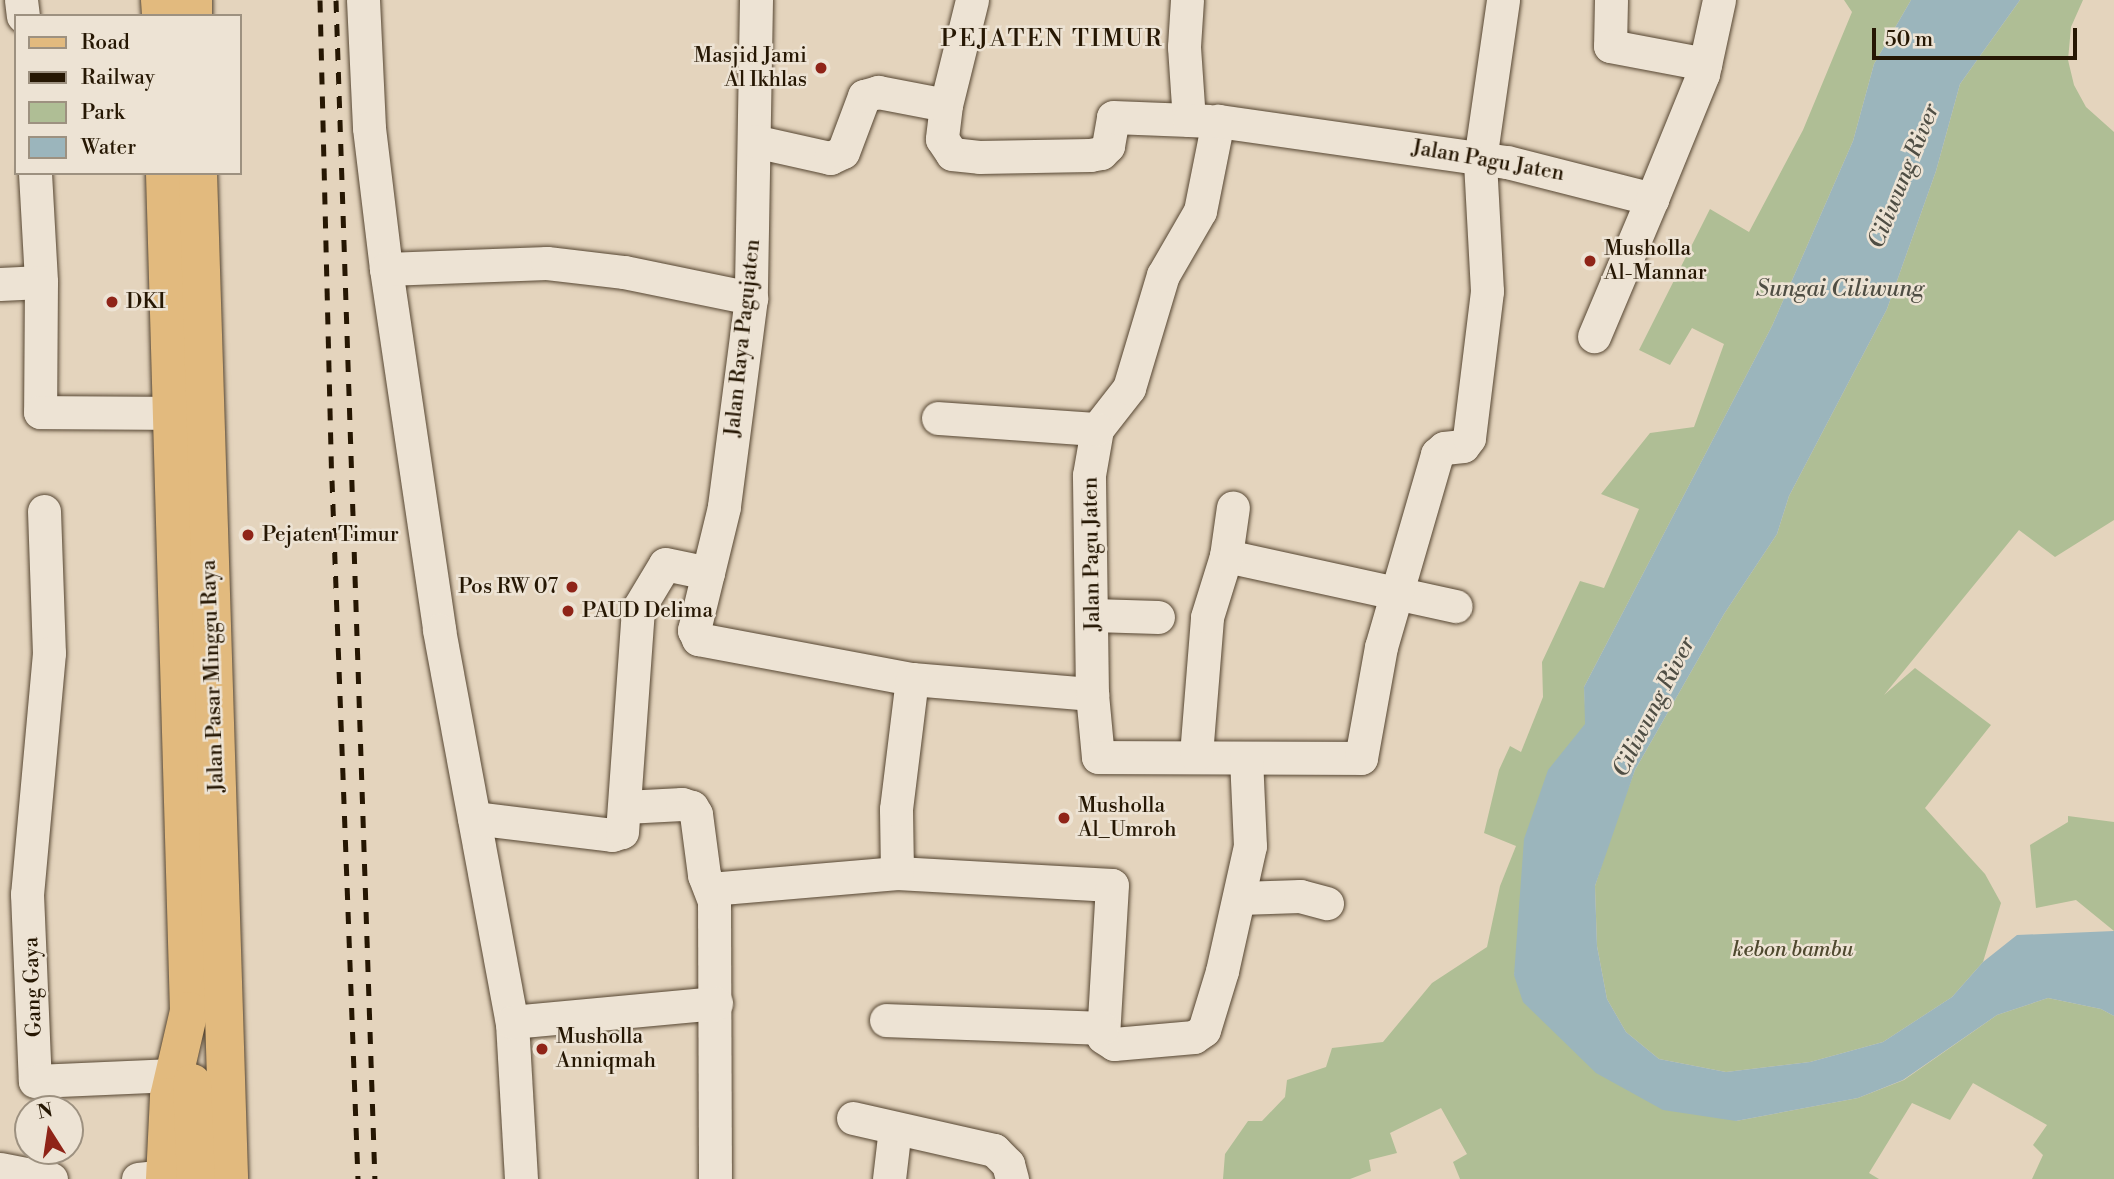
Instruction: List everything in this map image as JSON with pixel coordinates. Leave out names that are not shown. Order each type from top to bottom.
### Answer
[{"type":"main road","name":"Jalan Pasar Minggu Raya","points":[[165,175],[189,1011],[166,1178]]},
{"type":"main road","name":"Jalan Pasar Minggu Raya","points":[[198,175],[229,1179]]},
{"type":"main road","name":"Jalan Pasar Minggu Raya","points":[[166,1178],[174,1075],[189,1011]]},
{"type":"street","points":[[363,0],[369,128],[386,269],[439,630],[512,1022],[521,1179]]},
{"type":"street","name":"Jalan Raya Pagujaten","points":[[756,0],[751,298],[724,507],[694,630],[698,639],[912,679]]},
{"type":"street","points":[[972,0],[946,105],[944,148],[979,158],[1101,153],[1108,146],[1113,117],[1204,121],[1184,47],[1187,0]]},
{"type":"street","points":[[1233,507],[1226,556],[1207,617],[1196,755],[1361,758],[1381,647],[1437,454],[1444,448],[1463,446],[1469,438],[1487,291],[1480,160],[1503,0]]},
{"type":"street","points":[[1611,0],[1610,46],[1705,64]]},
{"type":"street","points":[[1594,337],[1705,64],[1718,0]]},
{"type":"street","points":[[754,141],[830,159],[843,152],[864,96],[878,92],[946,105]]},
{"type":"street","name":"Jalan Pagu Jaten","points":[[1196,755],[1098,757],[1092,694],[1089,475],[1097,429],[1129,388],[1163,275],[1200,212],[1204,121],[1480,160],[1587,179],[1652,199]]},
{"type":"street","points":[[35,175],[51,412],[171,413]]},
{"type":"street","points":[[386,269],[547,263],[624,272],[751,298]]},
{"type":"street","points":[[0,284],[41,282]]},
{"type":"street","points":[[937,418],[1097,429]]},
{"type":"street","name":"Gang Gaya","points":[[44,511],[49,653],[14,894],[51,1081],[174,1075]]},
{"type":"street","points":[[1226,556],[1456,606]]},
{"type":"street","points":[[474,818],[612,835],[624,827],[638,609],[669,562],[708,573]]},
{"type":"street","points":[[1093,615],[1158,617]]},
{"type":"street","points":[[897,873],[896,809],[912,679],[1092,694]]},
{"type":"street","points":[[710,889],[897,873],[1112,885],[1111,960],[1103,1037],[1114,1044],[1187,1040],[1200,1034],[1222,971],[1240,898],[1250,846],[1246,758]]},
{"type":"street","points":[[625,807],[692,807],[710,889],[716,1003],[715,1179]]},
{"type":"street","points":[[1240,898],[1300,896],[1327,903]]},
{"type":"street","points":[[512,1022],[716,1003]]},
{"type":"street","points":[[886,1020],[1102,1028]]},
{"type":"street","points":[[853,1118],[995,1150],[1008,1164],[1012,1179]]},
{"type":"street","points":[[889,1179],[895,1128]]},
{"type":"street","points":[[0,1170],[51,1179]]},
{"type":"green space","points":[[1844,0],[1911,0],[1874,64],[1853,141],[1772,326],[1584,687],[1586,724],[1514,975],[1736,1121],[1858,1098],[1904,1080],[1997,1015],[2048,998],[2101,1009],[2114,1016],[2114,1179],[2032,1179],[2043,1155],[2033,1145],[2047,1125],[1973,1083],[1950,1120],[1912,1103],[1869,1173],[1879,1179],[1460,1179],[1453,1162],[1467,1154],[1441,1108],[1390,1133],[1397,1153],[1369,1160],[1371,1171],[1350,1179],[1223,1179],[1225,1154],[1248,1121],[1262,1121],[1285,1097],[1287,1080],[1326,1067],[1332,1048],[1383,1042],[1432,983],[1487,947],[1500,886],[1516,846],[1484,833],[1499,770],[1510,746],[1521,752],[1543,697],[1542,662],[1580,581],[1604,588],[1639,509],[1601,494],[1650,433],[1694,427],[1724,344],[1692,328],[1670,365],[1639,350],[1710,209],[1749,232],[1803,130],[1852,12]]},
{"type":"green space","name":"kebon bambu","points":[[2020,0],[2083,0],[2071,27],[2068,60],[2074,85],[2086,107],[2114,132],[2114,520],[2055,557],[2019,530],[1884,695],[1915,668],[1991,725],[1925,808],[1985,874],[2001,903],[1983,962],[1952,997],[1883,1042],[1810,1062],[1726,1072],[1659,1059],[1626,1032],[1607,999],[1597,946],[1595,886],[1614,826],[1635,770],[1724,614],[1777,534],[1789,496],[1887,309],[1936,171],[1960,84]]},
{"type":"green space","points":[[2068,816],[2114,822],[2114,931],[2076,900],[2036,908],[2030,845],[2068,822]]},
{"type":"water","name":"Sungai Ciliwung","points":[[1911,0],[2020,0],[1960,84],[1936,171],[1887,309],[1789,496],[1777,534],[1724,614],[1635,770],[1595,886],[1597,946],[1607,999],[1626,1032],[1659,1059],[1726,1072],[1810,1062],[1883,1042],[1952,997],[1983,962],[2017,935],[2114,931],[2114,1016],[2101,1009],[2048,998],[1997,1015],[1903,1080],[1858,1098],[1736,1121],[1663,1110],[1596,1073],[1523,1002],[1514,975],[1524,839],[1548,770],[1585,724],[1584,687],[1772,326],[1853,141],[1874,64]]},
{"type":"railway","points":[[320,0],[332,480],[358,1179]]},
{"type":"railway","points":[[336,0],[375,1179]]},
{"type":"place","name":"Masjid Jami Al Ikhlas","points":[[821,68]]},
{"type":"place","name":"Musholla Al-Mannar","points":[[1590,261]]},
{"type":"place","name":"DKI","points":[[112,302]]},
{"type":"place","name":"Pejaten Timur","points":[[248,535]]},
{"type":"place","name":"Pos RW 07","points":[[572,587]]},
{"type":"place","name":"PAUD Delima","points":[[568,611]]},
{"type":"place","name":"Musholla Al_Umroh","points":[[1064,818]]},
{"type":"place","name":"Musholla Anniqmah","points":[[542,1049]]},
{"type":"district","name":"PEJATEN TIMUR","points":[[1052,40]]},
{"type":"water label","name":"Ciliwung River","points":[[1904,176]]},
{"type":"water label","name":"Ciliwung River","points":[[1654,707]]}]
